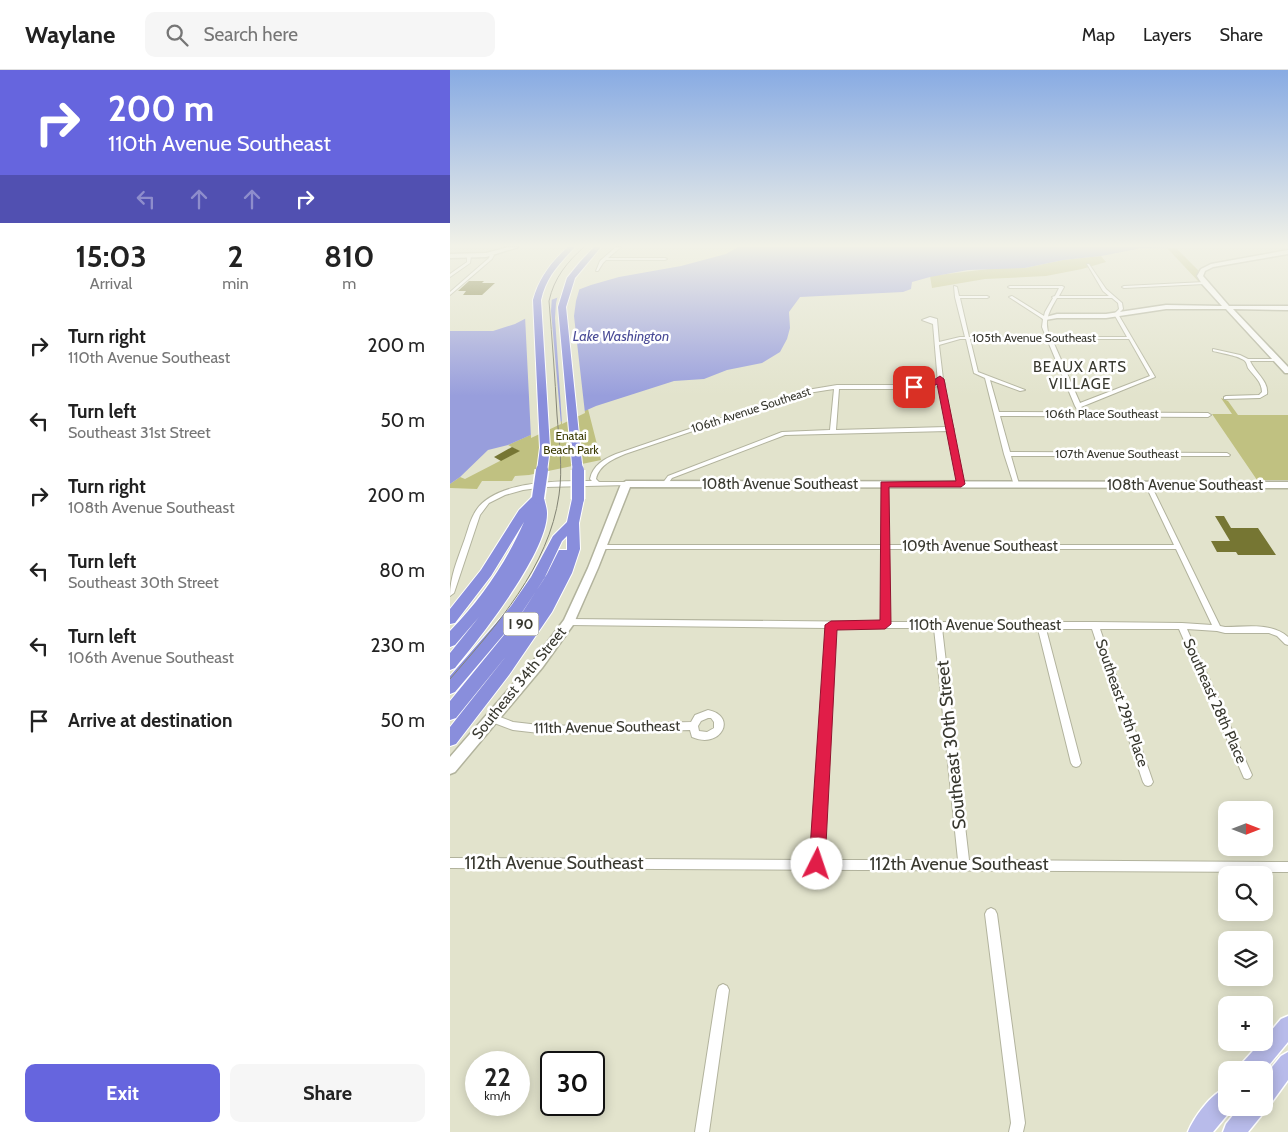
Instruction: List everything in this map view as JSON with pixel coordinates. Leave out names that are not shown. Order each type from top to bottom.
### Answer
[{"type":"highway","points":[[450,640],[472,615],[503,573],[525,534],[537,503],[545,448],[541,361],[529,309],[530,297]]},
{"type":"highway","name":"I 90","points":[[450,713],[529,614],[556,570],[566,549],[578,499],[579,481],[562,318],[564,297]]},
{"type":"highway","points":[[565,343],[572,297]]},
{"type":"highway","points":[[450,618],[486,574],[523,513],[537,503]]},
{"type":"highway","points":[[450,664],[487,618],[516,574],[537,533],[543,516],[537,503]]},
{"type":"highway","points":[[450,687],[516,610],[537,579],[557,539],[573,523]]},
{"type":"highway","points":[[450,739],[504,671],[545,612],[565,574],[574,549],[573,523]]},
{"type":"main road","points":[[1259,1061],[1288,1026]]},
{"type":"main road","points":[[1273,1082],[1288,1063]]},
{"type":"main road","points":[[1199,1132],[1218,1109]]},
{"type":"main road","points":[[1234,1132],[1247,1116]]},
{"type":"street","points":[[986,297],[957,297],[976,373],[1022,390]]},
{"type":"street","points":[[1011,297],[1045,318],[1116,314],[1159,308],[1288,308]]},
{"type":"street","points":[[1081,413],[1047,338],[1044,327],[1045,318],[1054,297],[1113,297],[1119,301],[1121,306],[1116,314]]},
{"type":"street","points":[[1216,297],[1288,371]]},
{"type":"street","points":[[1078,406],[1152,378],[1153,375],[1116,314]]},
{"type":"street","points":[[934,323],[941,381],[961,484]]},
{"type":"street","name":"105th Avenue Southeast","points":[[938,344],[953,338],[967,337],[1131,338]]},
{"type":"street","points":[[1215,350],[1247,360],[1278,360]]},
{"type":"street","points":[[1226,398],[1256,397],[1265,393],[1265,386],[1249,367],[1247,360]]},
{"type":"street","points":[[987,377],[1016,484]]},
{"type":"street","name":"106th Avenue Southeast","points":[[598,484],[593,479],[597,469],[623,453],[801,392],[837,387],[906,387],[931,385],[941,381]]},
{"type":"street","points":[[833,431],[837,387]]},
{"type":"street","name":"106th Place Southeast","points":[[997,414],[1081,413],[1208,416]]},
{"type":"street","points":[[665,484],[670,477],[784,433],[951,429]]},
{"type":"street","name":"107th Avenue Southeast","points":[[1007,454],[1227,454]]},
{"type":"street","name":"108th Avenue Southeast","points":[[450,593],[480,508],[494,497],[512,489],[532,486],[598,484],[1288,484]]},
{"type":"street","name":"Southeast 34th Street","points":[[450,767],[538,664],[569,622],[602,547],[626,484]]},
{"type":"street","points":[[884,484],[885,624]]},
{"type":"street","points":[[1148,484],[1217,628]]},
{"type":"street","name":"109th Avenue Southeast","points":[[602,547],[1178,547]]},
{"type":"street","name":"110th Avenue Southeast","points":[[569,622],[1182,626],[1225,630],[1270,630],[1280,634],[1288,642]]},
{"type":"street","points":[[817,864],[831,625]]},
{"type":"street","name":"Southeast 30th Street","points":[[938,625],[964,864]]},
{"type":"street","points":[[1041,625],[1076,763]]},
{"type":"street","name":"Southeast 29th Place","points":[[1095,625],[1148,782]]},
{"type":"street","name":"Southeast 28th Place","points":[[1182,626],[1247,775]]},
{"type":"street","name":"111th Avenue Southeast","points":[[492,718],[513,726],[548,730],[693,726]]},
{"type":"street","name":"112th Avenue Southeast","points":[[450,863],[1288,867]]},
{"type":"street","points":[[991,914],[1018,1123],[1016,1132]]},
{"type":"street","points":[[702,1132],[723,990]]},
{"type":"green space","points":[[1221,398],[1228,401],[1238,415],[1288,415],[1288,480],[1257,480],[1212,414],[1232,414]]},
{"type":"green space","name":"Enatai Beach Park","points":[[588,409],[601,460],[529,475],[515,476],[512,481],[482,481],[477,489],[450,488],[450,484],[460,477],[465,479],[519,451],[508,445]]},
{"type":"water","name":"Lake Washington","points":[[560,297],[809,297],[800,297],[789,312],[790,328],[780,352],[762,363],[727,370],[704,379],[674,381],[596,406],[508,445],[488,450],[450,484],[450,331],[493,331],[515,324],[540,311],[551,300]]},
{"type":"pier","points":[[552,297],[551,311],[561,424],[531,438],[525,316],[538,309]]},
{"type":"pier","points":[[558,297],[577,297],[574,316],[585,413],[562,424],[555,318]]},
{"type":"building","points":[[512,447],[520,451],[501,461],[494,457]]},
{"type":"building","points":[[1215,516],[1224,516],[1231,528],[1258,528],[1276,555],[1238,555],[1236,552],[1217,552],[1211,541],[1230,541]]},
{"type":"tram line","points":[[450,679],[485,638],[518,594],[544,547],[553,521],[559,495],[561,465],[550,297]]},
{"type":"district","name":"BEAUX ARTS VILLAGE","points":[[1080,376]]},
{"type":"route","points":[[817,864],[831,625],[885,624],[884,484],[961,484],[949,415],[940,379],[931,385],[914,387]]}]
